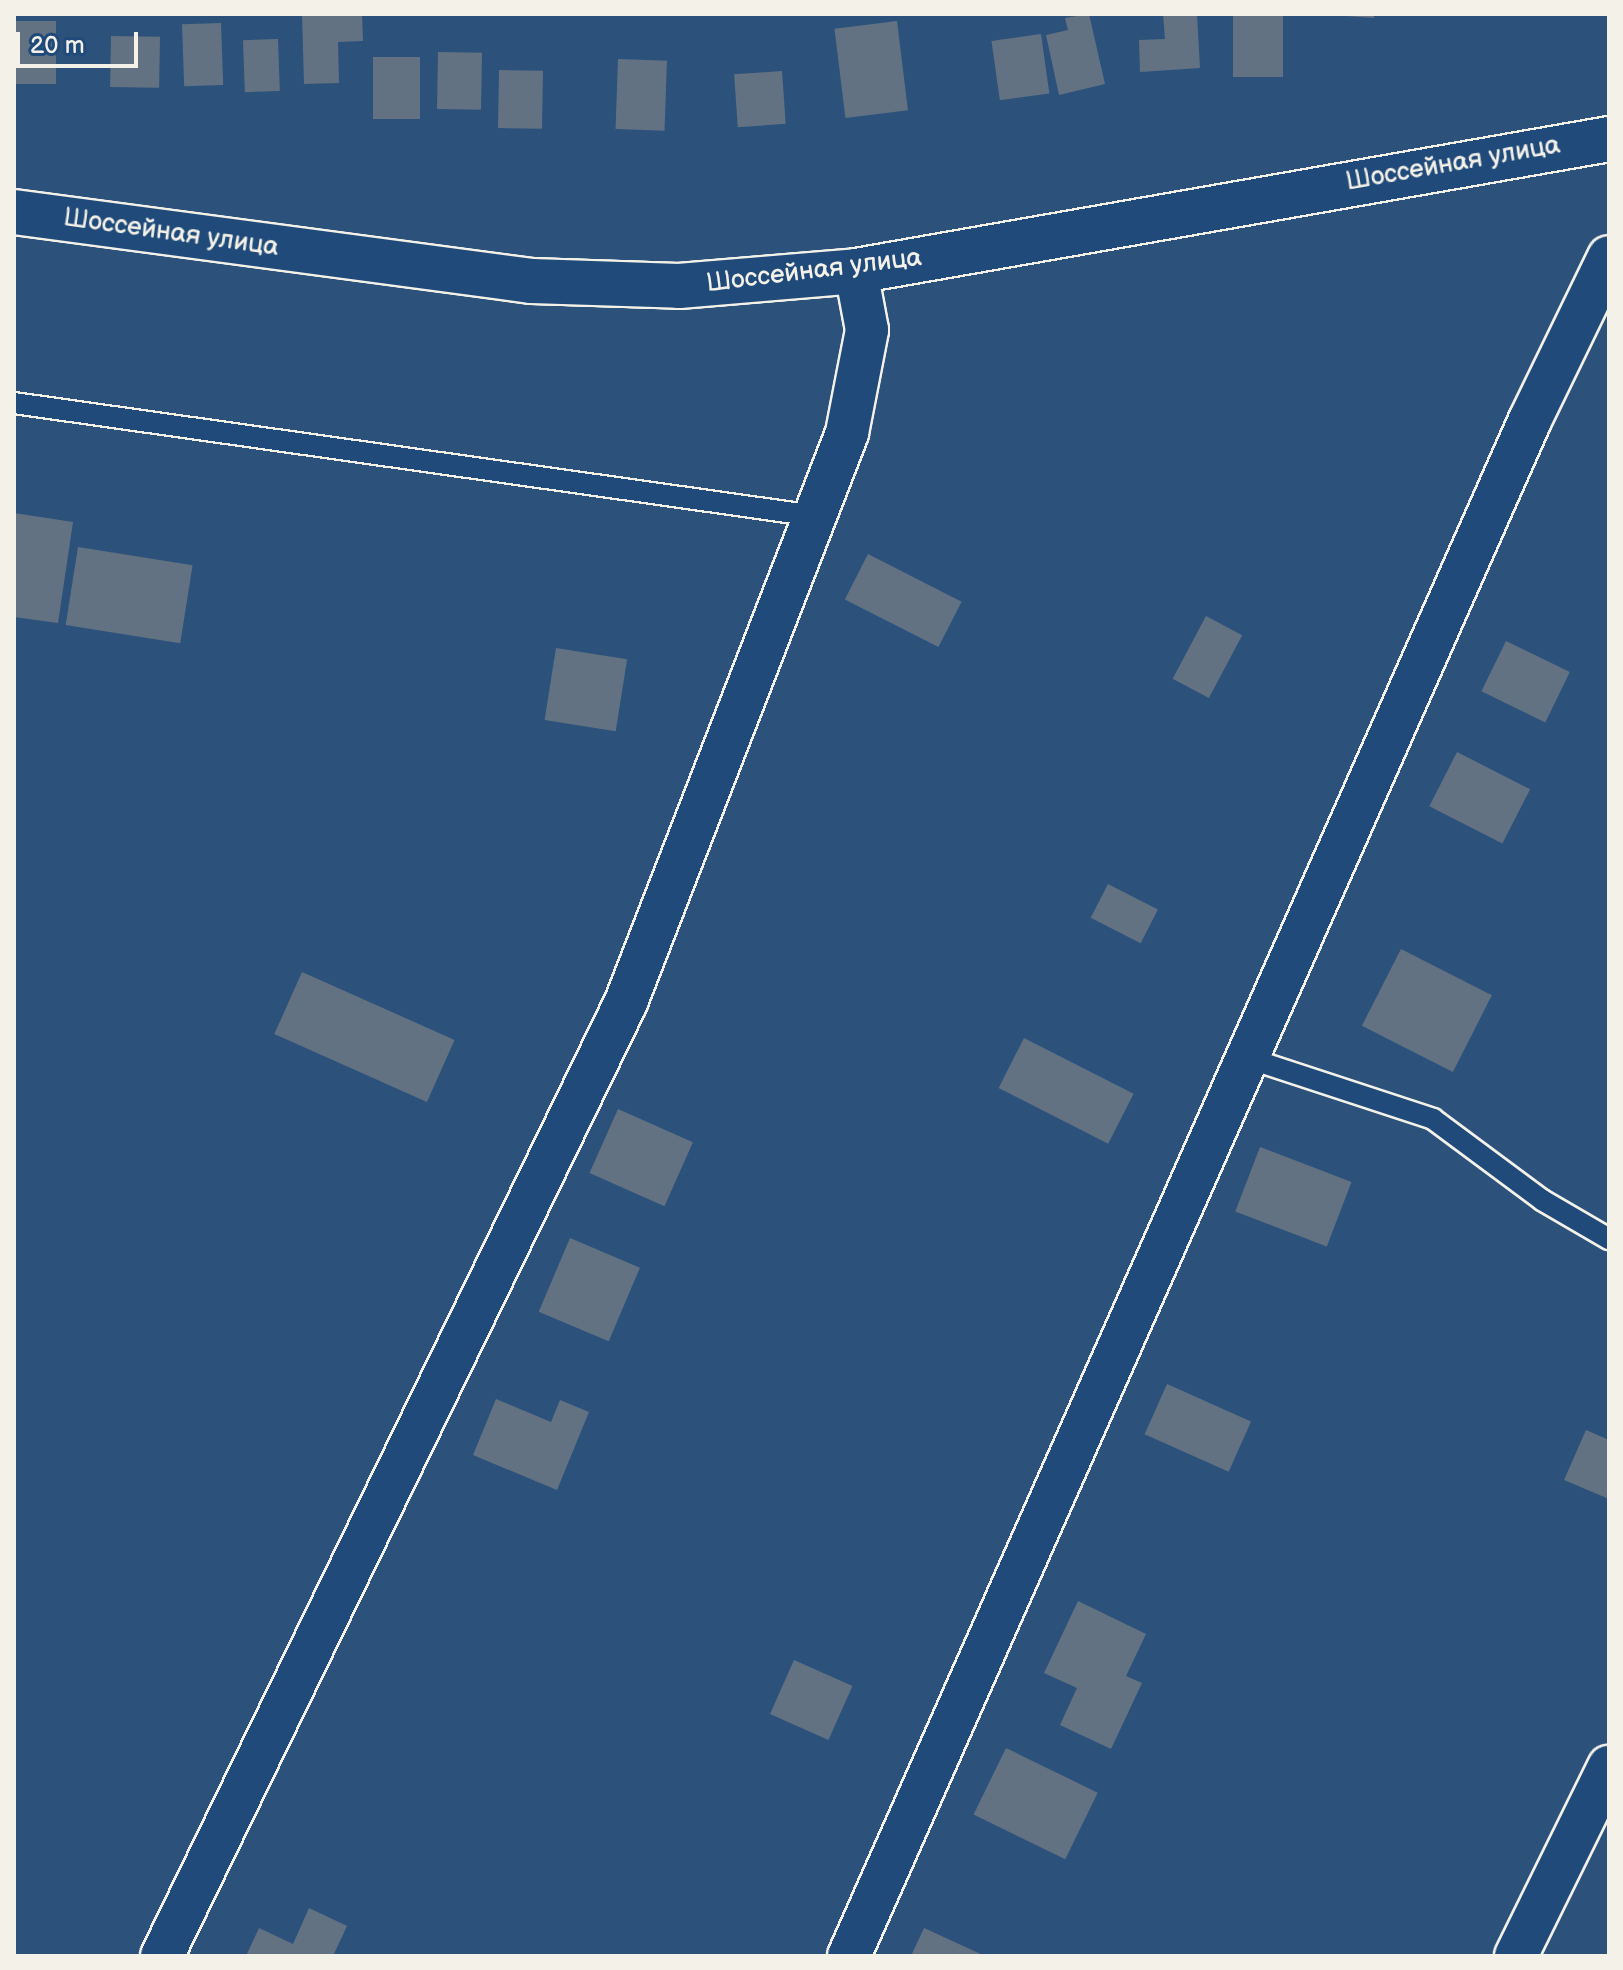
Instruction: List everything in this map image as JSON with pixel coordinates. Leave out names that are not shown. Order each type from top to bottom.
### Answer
[{"type":"main road","name":"Шоссейная улица","points":[[14,212],[532,281],[679,286],[856,271],[1609,139]]},
{"type":"street","points":[[849,1956],[1530,420],[1609,257]]},
{"type":"street","points":[[162,1956],[626,1002],[847,433],[867,330],[856,271]]},
{"type":"street","points":[[1516,1956],[1609,1767]]},
{"type":"lane","points":[[14,403],[815,516]]},
{"type":"lane","points":[[1248,1058],[1433,1119],[1542,1200],[1609,1239]]},
{"type":"building","points":[[302,14],[362,14],[363,41],[338,42],[339,83],[304,84]]},
{"type":"building","points":[[1089,14],[1105,84],[1059,95],[1046,35],[1068,30],[1065,18]]},
{"type":"building","points":[[1163,14],[1197,14],[1200,68],[1140,72],[1139,40],[1165,39]]},
{"type":"building","points":[[1233,14],[1283,14],[1283,77],[1233,77]]},
{"type":"building","points":[[1374,14],[1374,18],[1346,16]]},
{"type":"building","points":[[14,21],[56,21],[56,84],[14,84]]},
{"type":"building","points":[[897,21],[908,110],[845,118],[834,29]]},
{"type":"building","points":[[221,23],[223,85],[184,86],[182,24]]},
{"type":"building","points":[[1041,34],[1049,93],[1000,100],[991,41]]},
{"type":"building","points":[[111,36],[160,37],[159,88],[110,87]]},
{"type":"building","points":[[278,39],[280,91],[245,92],[243,40]]},
{"type":"building","points":[[438,52],[482,53],[481,110],[437,109]]},
{"type":"building","points":[[373,57],[420,57],[420,119],[373,119]]},
{"type":"building","points":[[618,59],[667,61],[665,131],[616,129]]},
{"type":"building","points":[[499,70],[543,71],[542,129],[498,128]]},
{"type":"building","points":[[782,71],[786,124],[738,127],[734,74]]},
{"type":"building","points":[[14,513],[73,522],[58,623],[14,617]]},
{"type":"building","points":[[78,547],[193,565],[180,643],[66,625]]},
{"type":"building","points":[[868,554],[962,602],[938,647],[845,599]]},
{"type":"building","points":[[1206,616],[1242,635],[1209,698],[1173,679]]},
{"type":"building","points":[[1506,641],[1570,672],[1545,722],[1481,691]]},
{"type":"building","points":[[556,648],[627,659],[616,731],[545,720]]},
{"type":"building","points":[[1457,752],[1530,789],[1502,844],[1429,806]]},
{"type":"building","points":[[1108,884],[1158,909],[1141,943],[1091,918]]},
{"type":"building","points":[[1401,949],[1492,995],[1453,1072],[1362,1026]]},
{"type":"building","points":[[302,972],[455,1040],[427,1102],[274,1034]]},
{"type":"building","points":[[1024,1038],[1134,1094],[1108,1144],[999,1088]]},
{"type":"building","points":[[618,1109],[693,1142],[664,1206],[590,1173]]},
{"type":"building","points":[[1260,1147],[1351,1182],[1327,1247],[1235,1211]]},
{"type":"building","points":[[570,1238],[640,1268],[609,1341],[539,1312]]},
{"type":"building","points":[[1167,1384],[1251,1421],[1229,1472],[1145,1434]]},
{"type":"building","points":[[496,1399],[551,1422],[560,1400],[589,1412],[557,1490],[473,1455]]},
{"type":"building","points":[[1586,1430],[1609,1440],[1609,1499],[1564,1480]]},
{"type":"building","points":[[1078,1601],[1146,1634],[1126,1676],[1142,1683],[1111,1749],[1060,1725],[1077,1688],[1044,1673]]},
{"type":"building","points":[[794,1660],[852,1686],[828,1740],[770,1714]]},
{"type":"building","points":[[1006,1748],[1098,1793],[1065,1859],[974,1815]]},
{"type":"building","points":[[309,1908],[347,1926],[333,1956],[246,1956],[259,1928],[293,1944]]},
{"type":"building","points":[[924,1928],[985,1956],[911,1956]]}]
